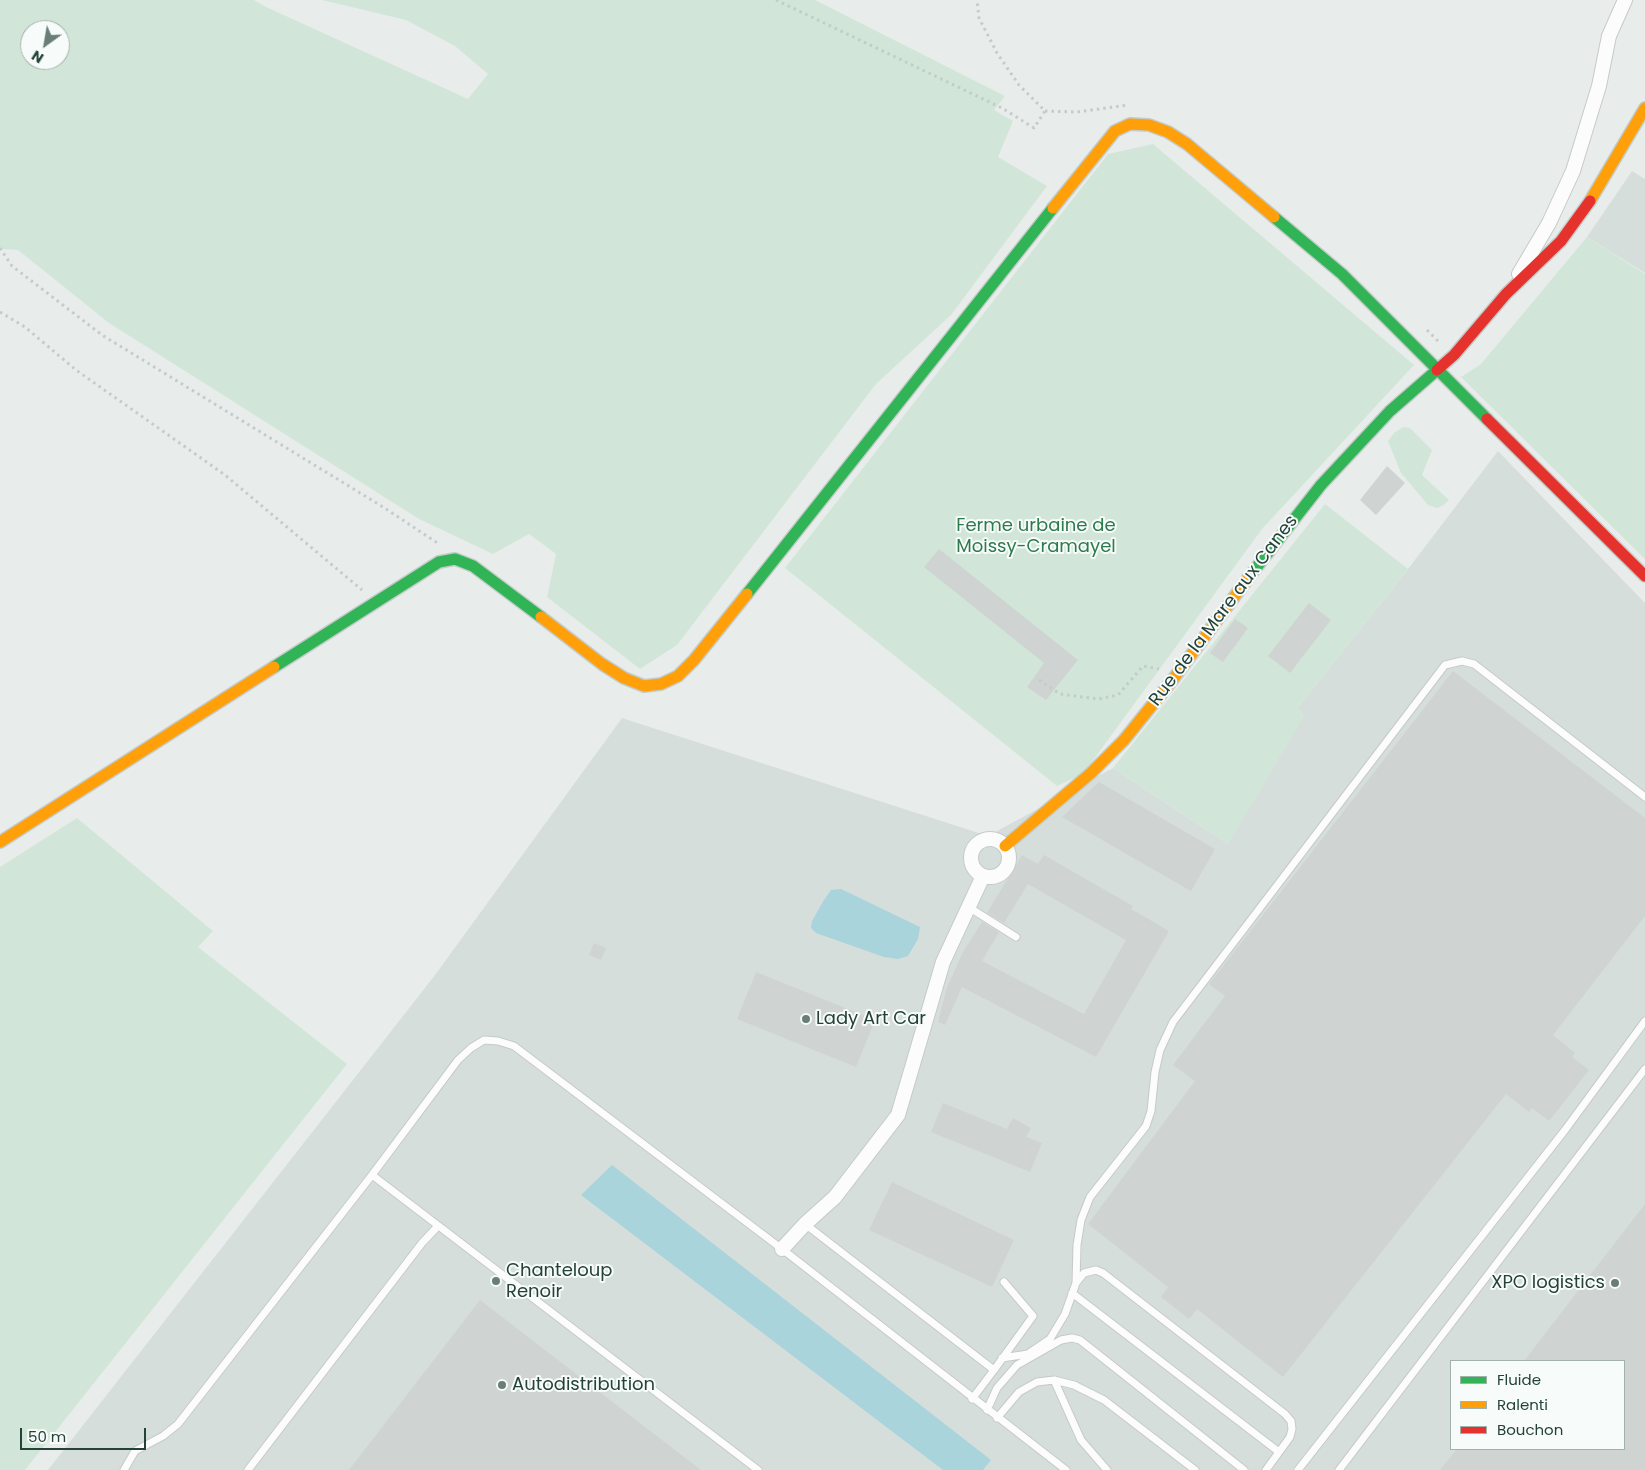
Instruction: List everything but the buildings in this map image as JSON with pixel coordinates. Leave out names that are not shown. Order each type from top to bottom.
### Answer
[{"type":"street","points":[[1506,294],[1550,223],[1572,171],[1599,86],[1609,36],[1625,0]]},
{"type":"street","name":"Rue de la Mare aux Canes","points":[[1005,846],[1092,773],[1124,740],[1174,678],[1258,564],[1321,485],[1390,411],[1437,368],[1454,356],[1506,294],[1561,241],[1599,189],[1645,108]]},
{"type":"street","points":[[0,842],[439,562],[455,559],[473,566],[602,664],[624,678],[644,686],[661,684],[678,676],[694,660],[1100,149],[1115,132],[1130,124],[1148,125],[1168,132],[1187,144],[1342,274],[1645,576]]},
{"type":"street","points":[[991,838],[1005,846],[1009,857],[1007,867],[999,875],[983,876],[973,868],[971,862],[972,849],[976,844],[991,838]]},
{"type":"street","points":[[782,1250],[805,1224],[835,1197],[898,1115],[943,962],[970,908],[983,876]]},
{"type":"lane","points":[[1076,1283],[1077,1245],[1081,1220],[1090,1197],[1146,1126],[1151,1110],[1155,1072],[1160,1050],[1173,1022],[1445,665],[1462,661],[1474,664],[1645,797]]},
{"type":"lane","points":[[970,908],[1016,937]]},
{"type":"lane","points":[[1298,1470],[1565,1130],[1645,1021]]},
{"type":"lane","points":[[124,1470],[125,1465],[135,1451],[178,1424],[372,1175],[458,1060],[471,1048],[484,1040],[498,1040],[514,1046],[1066,1470]]},
{"type":"lane","points":[[1339,1470],[1645,1069]]},
{"type":"lane","points":[[372,1175],[758,1470]]},
{"type":"lane","points":[[805,1224],[994,1370]]},
{"type":"lane","points":[[248,1470],[422,1244],[438,1226]]},
{"type":"lane","points":[[1002,1358],[1028,1354],[1050,1339],[1065,1314],[1076,1283],[1084,1273],[1096,1270],[1104,1273],[1286,1414],[1291,1421],[1290,1437],[1266,1470]]},
{"type":"lane","points":[[972,1399],[1033,1316],[1004,1282]]},
{"type":"lane","points":[[1072,1293],[1279,1452]]},
{"type":"lane","points":[[987,1410],[997,1388],[1017,1364],[1061,1340],[1072,1338],[1080,1340],[1244,1470]]},
{"type":"lane","points":[[997,1418],[1019,1392],[1037,1382],[1054,1380],[1074,1385],[1104,1400],[1196,1470]]},
{"type":"lane","points":[[1054,1380],[1081,1440],[1108,1470]]},
{"type":"path","points":[[776,0],[1002,108],[1034,128],[1045,111],[1036,105],[1019,85],[997,53],[979,18],[976,0]]},
{"type":"path","points":[[0,248],[12,266],[102,335],[375,502],[440,544]]},
{"type":"path","points":[[0,312],[25,326],[76,370],[225,475],[376,602]]},
{"type":"path","points":[[1039,680],[1060,694],[1098,699],[1118,695],[1143,666],[1156,667],[1174,678]]},
{"type":"shaded area","points":[[1632,171],[1645,179],[1645,273],[1587,237]]},
{"type":"shaded area","points":[[1498,451],[1645,603],[1645,1470],[48,1470],[435,975],[622,718],[988,836],[1113,768],[1228,844],[1298,707],[1408,569]]},
{"type":"green space","points":[[0,0],[254,0],[468,99],[488,74],[455,46],[406,20],[322,0],[815,0],[1005,96],[994,110],[1013,121],[998,157],[1047,186],[951,315],[876,384],[677,645],[640,669],[547,597],[556,554],[529,534],[493,554],[419,519],[109,323],[18,250],[0,249]]},
{"type":"green space","name":"Ferme urbaine de Moissy-Cramayel","points":[[1153,144],[1414,365],[1262,529],[1083,774],[1057,786],[785,568],[1108,154]]},
{"type":"green space","points":[[1587,237],[1645,274],[1645,559],[1461,377],[1481,364]]},
{"type":"green space","points":[[1403,427],[1410,428],[1432,450],[1422,475],[1449,500],[1444,505],[1437,508],[1428,505],[1401,473],[1388,441],[1394,433]]},
{"type":"green space","points":[[1325,504],[1408,569],[1298,707],[1304,716],[1228,844],[1113,768]]},
{"type":"green space","points":[[77,818],[213,931],[198,947],[347,1064],[25,1470],[0,1470],[0,867]]},
{"type":"water","points":[[841,889],[920,927],[918,939],[908,956],[898,959],[884,957],[816,933],[811,928],[812,921],[831,890]]},
{"type":"water","points":[[612,1165],[991,1460],[983,1470],[943,1470],[581,1195]]},
{"type":"traffic: fast","points":[[747,594],[1053,208]]},
{"type":"traffic: fast","points":[[1274,217],[1342,274],[1487,419]]},
{"type":"traffic: fast","points":[[1249,577],[1321,485],[1390,411],[1437,370]]},
{"type":"traffic: fast","points":[[274,667],[439,562],[455,559],[473,566],[541,617]]},
{"type":"traffic: slow","points":[[1590,201],[1645,108]]},
{"type":"traffic: slow","points":[[1053,208],[1115,131],[1130,124],[1149,125],[1168,132],[1187,144],[1274,217]]},
{"type":"traffic: slow","points":[[1005,846],[1091,773],[1124,740],[1174,678],[1249,577]]},
{"type":"traffic: slow","points":[[541,617],[602,664],[624,678],[644,686],[661,684],[678,676],[694,660],[747,594]]},
{"type":"traffic: slow","points":[[0,842],[274,667]]},
{"type":"traffic: jam","points":[[1437,370],[1454,355],[1506,294],[1561,241],[1590,201]]},
{"type":"traffic: jam","points":[[1487,419],[1645,576]]},
{"type":"place","name":"Lady Art Car","points":[[806,1019]]},
{"type":"place","name":"Chanteloup Renoir","points":[[496,1281]]},
{"type":"place","name":"XPO logistics","points":[[1615,1283]]},
{"type":"place","name":"Autodistribution","points":[[502,1385]]}]
